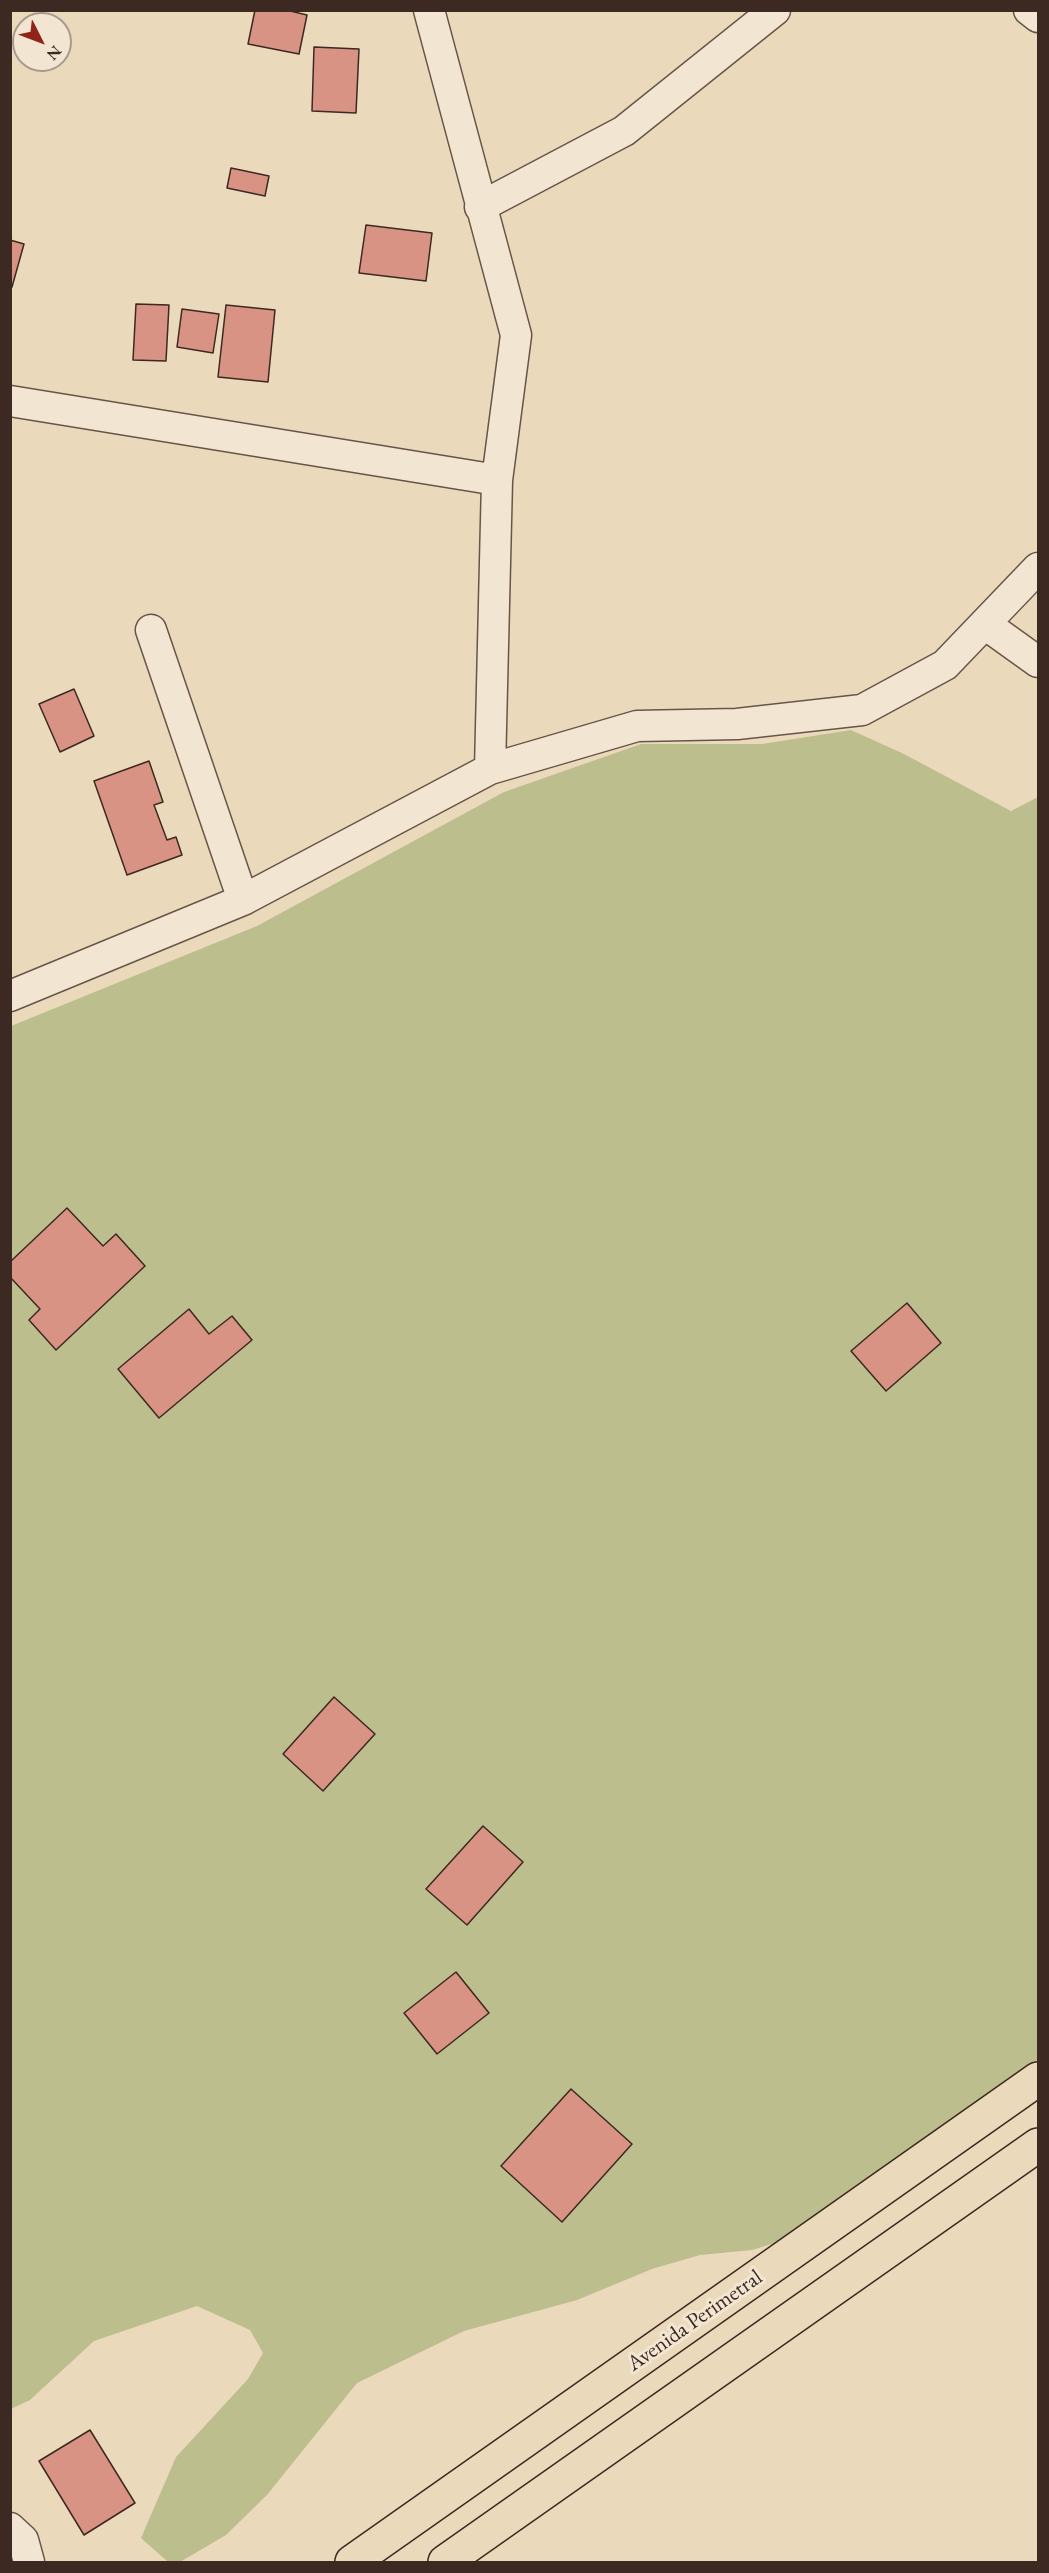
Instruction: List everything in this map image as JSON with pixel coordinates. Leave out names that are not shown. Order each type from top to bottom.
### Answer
[{"type":"main road","name":"Avenida Perimetral","points":[[352,2562],[1038,2079]]},
{"type":"main road","points":[[445,2562],[1038,2145]]},
{"type":"street","points":[[429,10],[516,335],[497,480],[490,769]]},
{"type":"street","points":[[480,207],[624,131],[775,10]]},
{"type":"street","points":[[1029,10],[1038,17]]},
{"type":"street","points":[[10,401],[497,480]]},
{"type":"street","points":[[10,996],[243,900],[490,769],[637,726],[737,724],[862,710],[945,665],[1038,568]]},
{"type":"street","points":[[985,624],[1038,662]]},
{"type":"street","points":[[151,630],[243,900]]},
{"type":"street","points":[[10,2528],[23,2540],[29,2562]]},
{"type":"green space","points":[[851,730],[904,754],[1011,811],[1038,797],[1038,2078],[821,2229],[752,2250],[700,2255],[652,2269],[577,2300],[464,2331],[357,2383],[267,2495],[226,2535],[180,2562],[168,2562],[141,2538],[176,2457],[248,2379],[263,2353],[250,2330],[197,2306],[94,2341],[30,2400],[11,2409],[11,1026],[257,926],[504,792],[641,744],[762,744]]},
{"type":"building","points":[[255,10],[286,10],[307,15],[299,54],[248,44]]},
{"type":"building","points":[[314,47],[359,49],[356,113],[312,111]]},
{"type":"building","points":[[231,168],[269,176],[265,196],[227,188]]},
{"type":"building","points":[[366,225],[432,233],[426,281],[359,273]]},
{"type":"building","points":[[10,240],[24,244],[12,287],[10,287]]},
{"type":"building","points":[[136,304],[169,305],[166,361],[133,360]]},
{"type":"building","points":[[226,305],[275,310],[268,382],[218,377]]},
{"type":"building","points":[[182,309],[219,314],[213,353],[177,347]]},
{"type":"building","points":[[74,689],[94,736],[60,752],[39,704]]},
{"type":"building","points":[[149,761],[163,802],[154,805],[167,840],[176,837],[182,855],[127,875],[94,781]]},
{"type":"building","points":[[67,1208],[103,1246],[116,1234],[145,1266],[56,1350],[29,1320],[40,1309],[10,1277],[10,1262]]},
{"type":"building","points":[[907,1303],[941,1343],[886,1391],[851,1351]]},
{"type":"building","points":[[189,1309],[209,1334],[232,1316],[252,1340],[159,1418],[118,1369]]},
{"type":"building","points":[[334,1697],[375,1734],[323,1791],[283,1754]]},
{"type":"building","points":[[483,1826],[523,1862],[467,1925],[426,1889]]},
{"type":"building","points":[[456,1972],[489,2013],[437,2054],[404,2013]]},
{"type":"building","points":[[571,2089],[632,2144],[562,2222],[501,2166]]},
{"type":"building","points":[[90,2430],[135,2503],[84,2535],[39,2461]]}]
